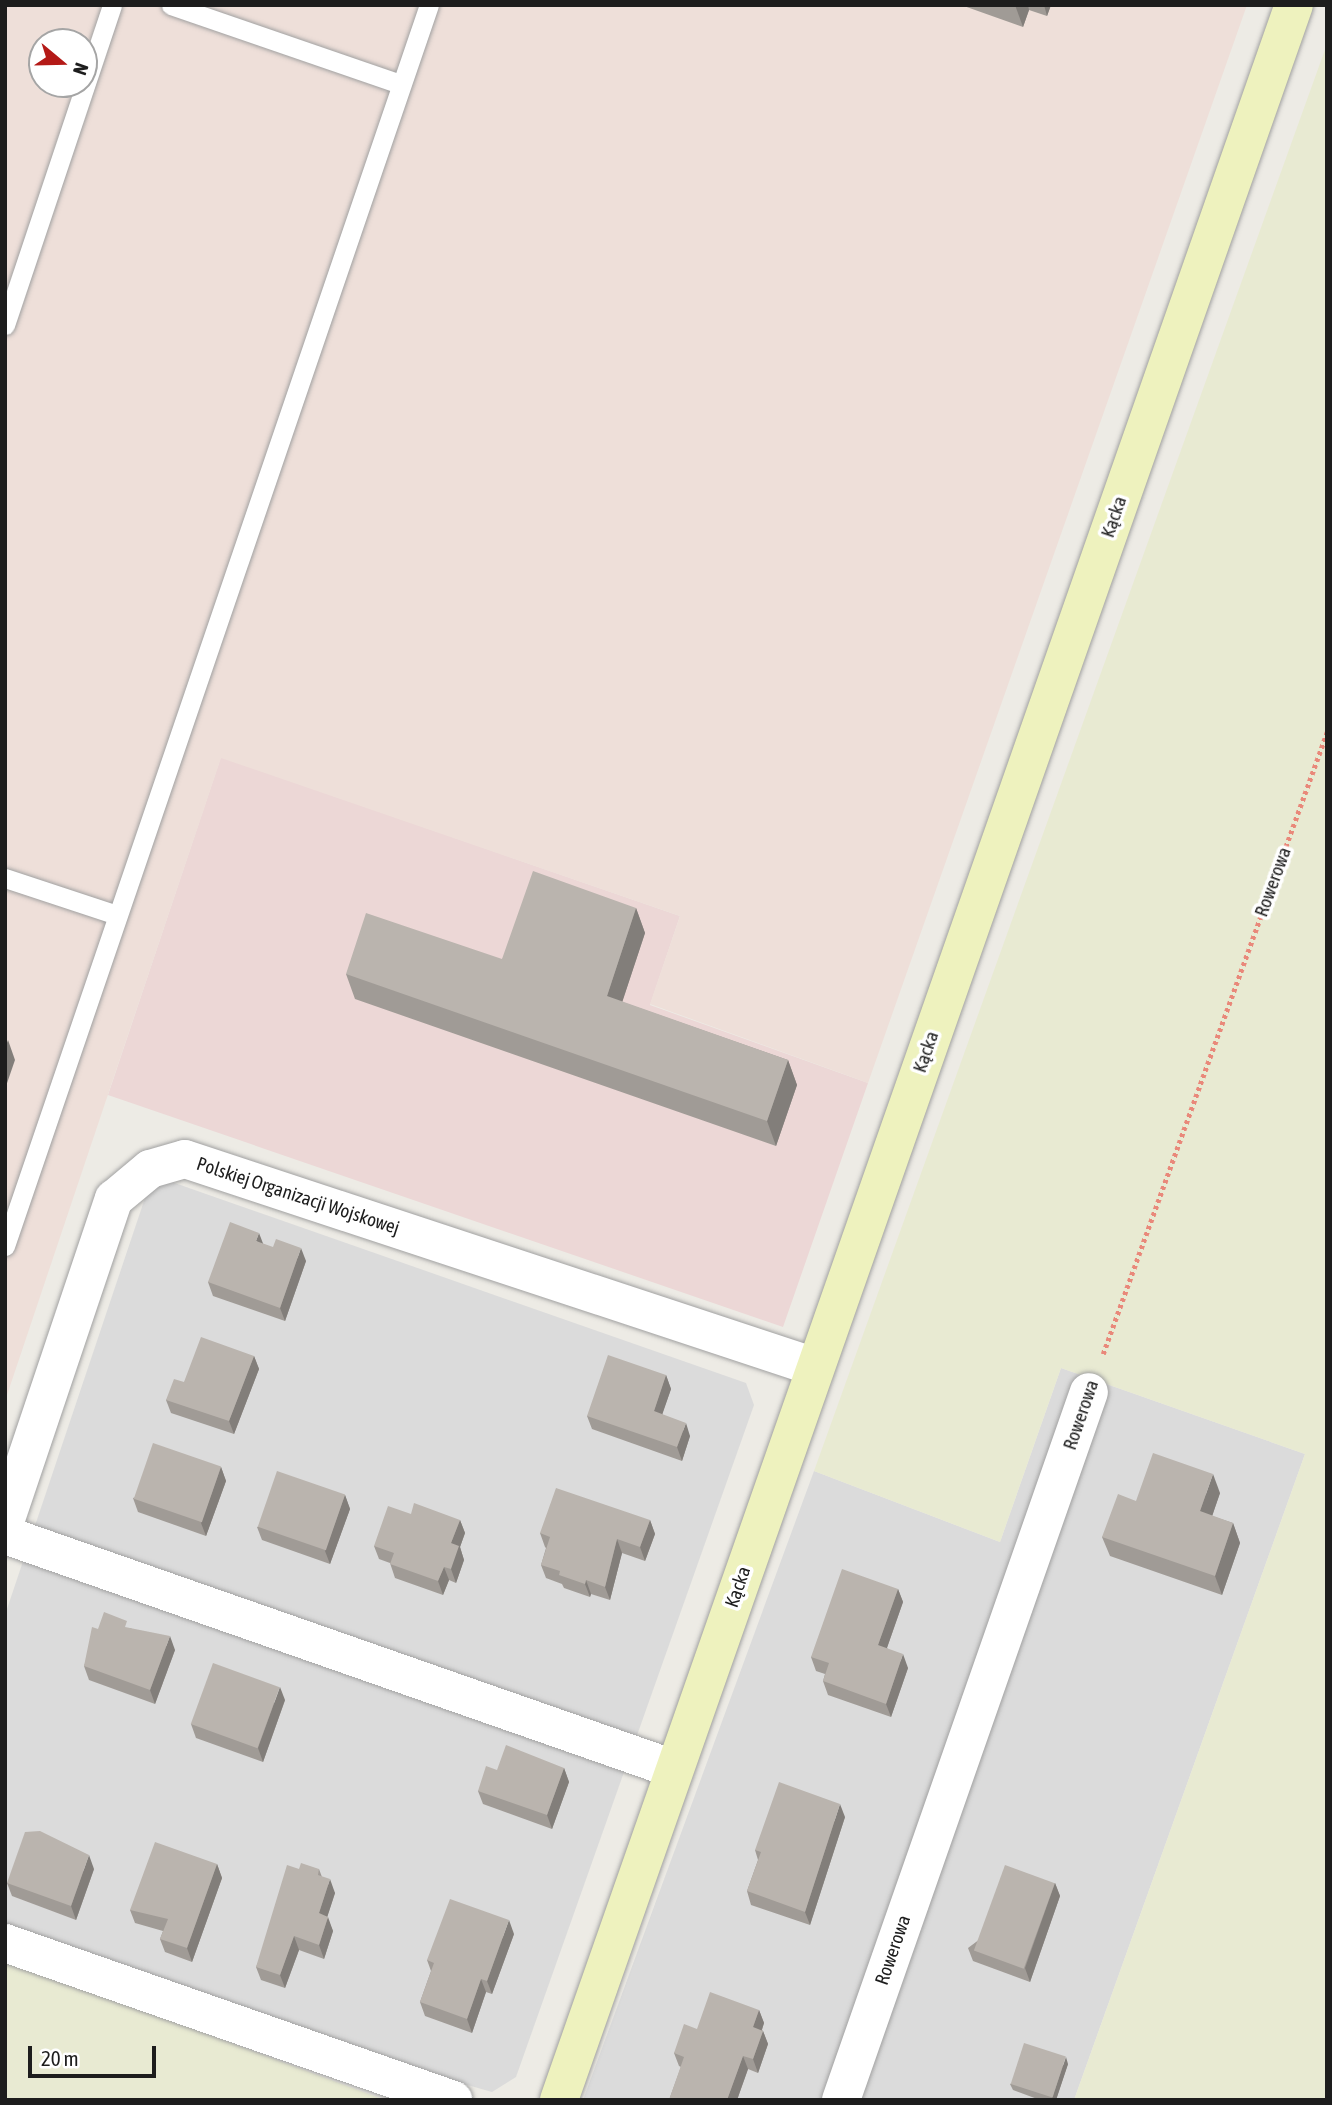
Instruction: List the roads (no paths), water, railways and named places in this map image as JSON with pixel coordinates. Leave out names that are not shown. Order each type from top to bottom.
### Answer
[{"type":"street","name":"Kącka","points":[[559,2100],[1294,5]]},
{"type":"street","name":"Polskiej Organizacji Wojskowej","points":[[5,1522],[114,1199],[150,1169],[185,1158],[815,1367]]},
{"type":"street","name":"Rowerowa","points":[[841,2100],[1089,1392]]},
{"type":"street","points":[[5,1535],[674,1769]]},
{"type":"street","points":[[5,1943],[453,2100]]},
{"type":"lane","points":[[5,325],[112,5]]},
{"type":"lane","points":[[171,5],[401,85]]},
{"type":"lane","points":[[5,1246],[429,5]]},
{"type":"lane","points":[[5,878],[117,915]]}]
